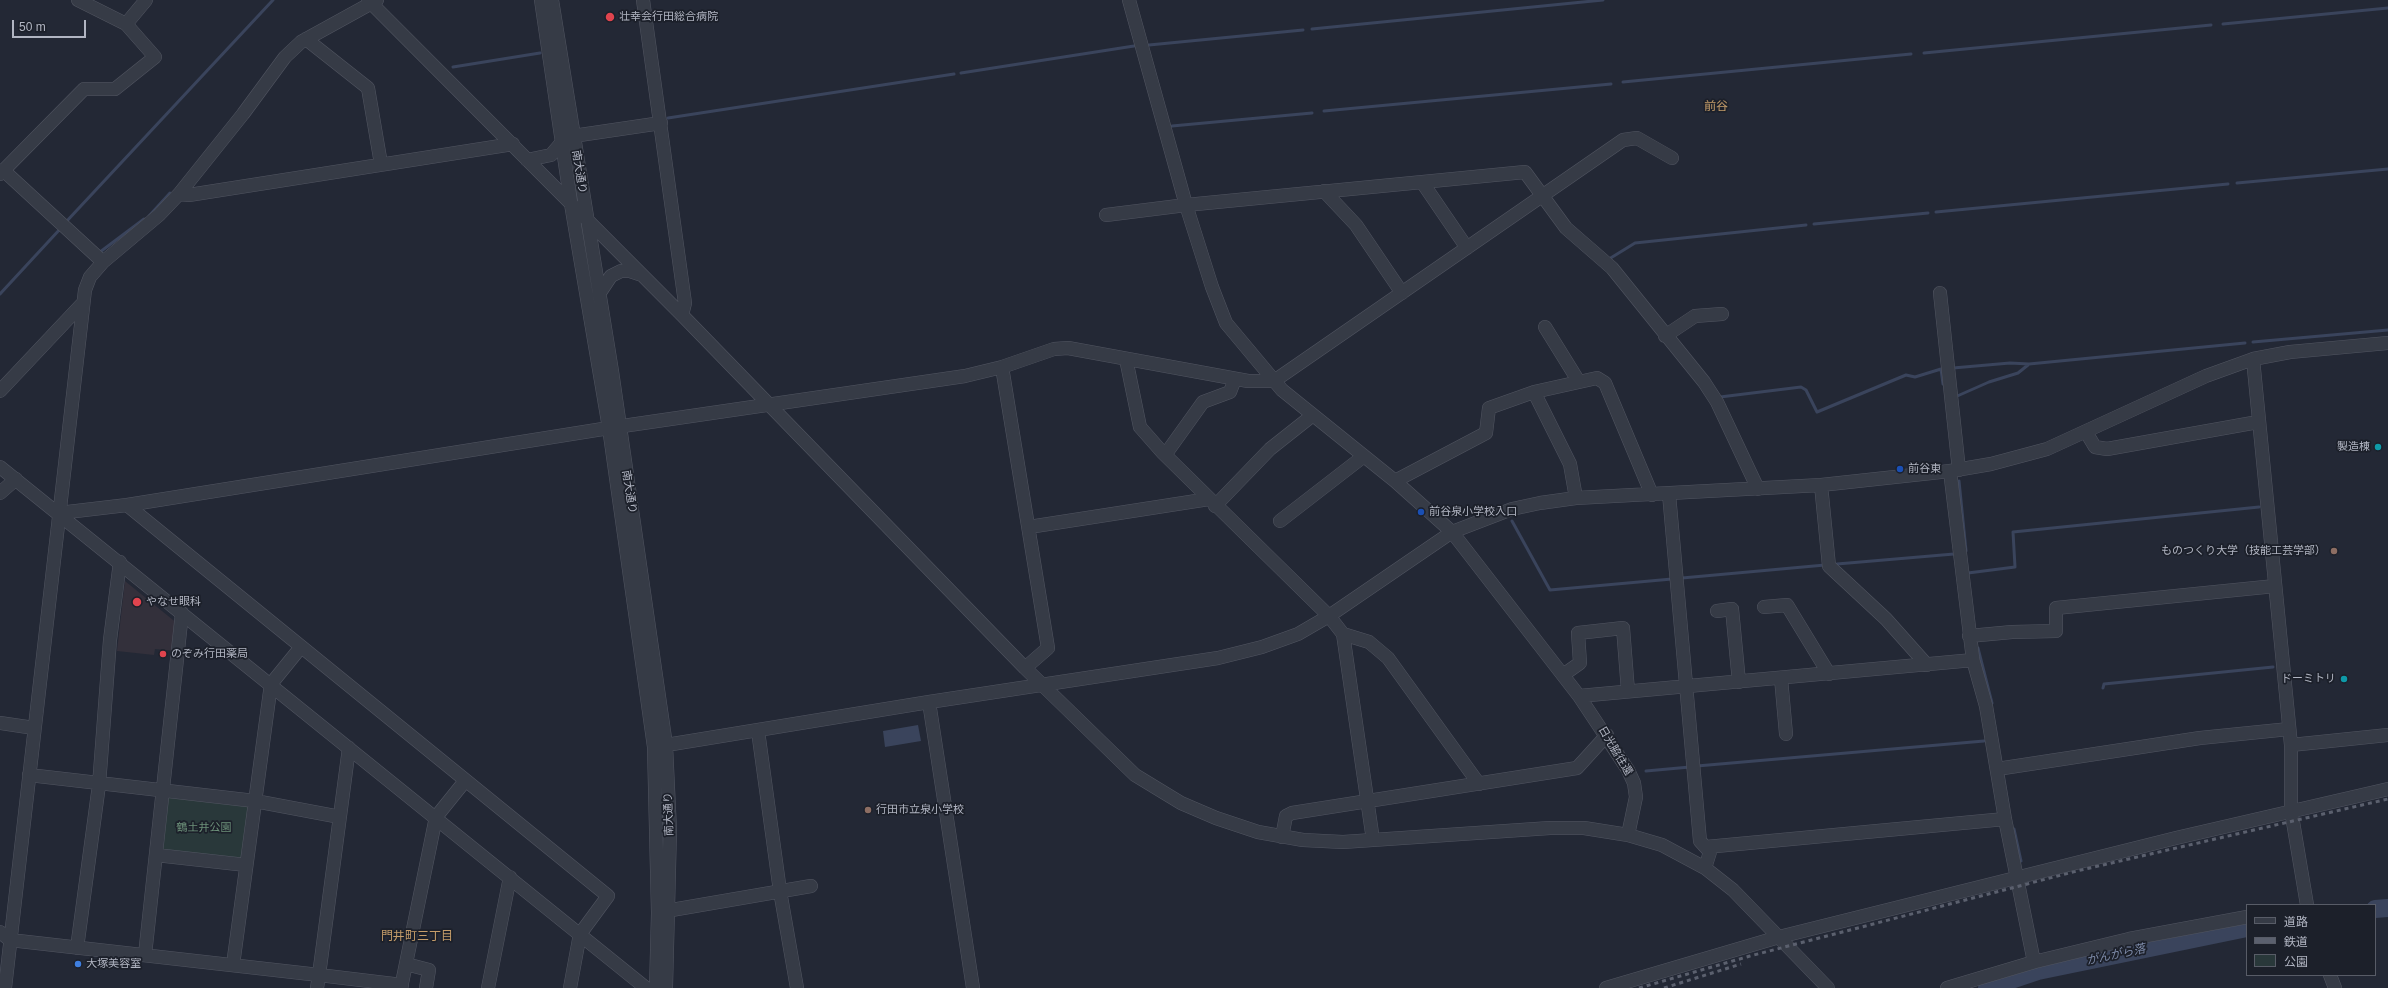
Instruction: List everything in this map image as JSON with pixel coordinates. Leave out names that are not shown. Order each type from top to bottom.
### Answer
[{"type":"street","points":[[78,0],[126,24],[155,57],[115,89],[84,88],[2,172],[102,262]]},
{"type":"street","points":[[126,24],[146,0]]},
{"type":"street","name":"南大通り","points":[[541,0],[568,139],[586,219],[599,294],[614,427],[660,746],[666,988]]},
{"type":"street","name":"南大通り","points":[[552,0],[568,139],[571,204],[614,427]]},
{"type":"street","points":[[643,0],[685,303],[682,315]]},
{"type":"street","name":"日光脇往還","points":[[1129,0],[1186,205],[1212,287],[1226,323],[1274,381],[1313,415],[1395,481],[1452,532],[1579,696],[1607,735],[1628,770],[1635,790],[1633,812],[1628,835]]},
{"type":"street","points":[[5,988],[82,304],[90,277],[102,262],[159,215],[178,194],[243,114],[285,57],[306,39],[372,1],[682,315],[1025,668],[1135,775],[1160,792],[1216,818],[1258,832],[1321,842],[1550,828],[1584,828],[1628,835],[1662,845],[1705,868],[1733,890],[1828,988]]},
{"type":"street","points":[[306,39],[368,88],[381,164]]},
{"type":"street","points":[[528,160],[551,155],[568,139],[661,123]]},
{"type":"street","points":[[59,513],[126,505],[614,427],[965,376],[1054,349],[1068,348],[1248,381],[1274,381],[1623,140],[1637,138],[1672,158]]},
{"type":"street","points":[[178,194],[189,195],[513,144]]},
{"type":"street","points":[[1106,215],[1186,205],[1525,172],[1566,228],[1612,268],[1665,336],[1704,382],[1717,402],[1758,489]]},
{"type":"street","points":[[1422,182],[1467,248]]},
{"type":"street","points":[[1324,191],[1356,225],[1402,293]]},
{"type":"street","points":[[599,294],[611,276],[621,272],[630,271],[642,275]]},
{"type":"street","points":[[1940,293],[1973,660],[1986,706],[2005,819],[2018,876],[2034,962]]},
{"type":"street","points":[[0,391],[82,304]]},
{"type":"street","points":[[1665,336],[1695,316],[1722,314]]},
{"type":"street","points":[[1546,327],[1579,382]]},
{"type":"street","points":[[660,746],[929,702],[1218,658],[1262,648],[1298,634],[1329,616],[1452,532],[1512,509],[1540,502],[1576,498],[1821,485],[1955,470],[2016,459],[2086,432],[2206,376],[2253,359],[2290,352],[2388,343]]},
{"type":"street","points":[[1126,358],[1140,427],[1164,455],[1329,616],[1343,634],[1373,840]]},
{"type":"street","points":[[2253,359],[2291,745],[2291,810],[2307,904]]},
{"type":"street","points":[[1002,366],[1048,648],[1025,668]]},
{"type":"street","points":[[1395,481],[1486,433],[1489,408],[1534,392],[1597,378],[1605,383],[1652,494]]},
{"type":"street","points":[[1164,455],[1203,402],[1230,392],[1235,379]]},
{"type":"street","points":[[1534,392],[1570,464],[1576,498]]},
{"type":"street","points":[[1029,527],[1212,502],[1270,449],[1313,415]]},
{"type":"street","points":[[2086,432],[2095,447],[2107,449],[2258,422]]},
{"type":"street","points":[[1280,521],[1364,456]]},
{"type":"street","points":[[0,467],[120,562],[646,988]]},
{"type":"street","points":[[0,493],[16,479]]},
{"type":"street","points":[[1821,485],[1829,566],[1886,619],[1927,665]]},
{"type":"street","points":[[1669,494],[1700,841],[1710,852],[1705,868]]},
{"type":"street","points":[[126,505],[608,896],[580,934],[570,988]]},
{"type":"street","points":[[77,948],[99,785],[110,640],[120,562]]},
{"type":"street","points":[[1970,636],[2012,632],[2056,631],[2056,608],[2275,586]]},
{"type":"street","points":[[1764,607],[1787,605],[1829,674]]},
{"type":"street","points":[[1717,610],[1732,609],[1739,682]]},
{"type":"street","points":[[145,955],[182,613]]},
{"type":"street","points":[[1563,675],[1580,663],[1578,632],[1623,628],[1628,692]]},
{"type":"street","points":[[1343,634],[1369,642],[1388,658],[1479,784]]},
{"type":"street","points":[[233,965],[271,684],[301,647]]},
{"type":"street","points":[[1579,696],[1973,660]]},
{"type":"street","points":[[1781,678],[1786,734]]},
{"type":"street","points":[[929,702],[973,988]]},
{"type":"street","points":[[0,723],[34,728]]},
{"type":"street","points":[[1997,769],[2200,738],[2289,729]]},
{"type":"street","points":[[758,731],[780,891],[797,988]]},
{"type":"street","points":[[1282,836],[1286,816],[1292,813],[1577,768],[1607,735]]},
{"type":"street","points":[[2291,745],[2388,735]]},
{"type":"street","points":[[318,982],[349,748]]},
{"type":"street","points":[[29,775],[99,785],[163,790],[255,801],[340,817]]},
{"type":"street","points":[[0,932],[10,940],[233,965],[318,982],[401,986],[436,817],[465,781]]},
{"type":"street","points":[[1606,988],[1779,937],[2018,876],[2291,810],[2388,789]]},
{"type":"street","points":[[1706,847],[2005,819]]},
{"type":"street","points":[[156,855],[246,865]]},
{"type":"street","points":[[488,988],[510,877]]},
{"type":"street","points":[[664,912],[811,886]]},
{"type":"street","name":"南大通り","points":[[656,988],[664,912]]},
{"type":"street","points":[[1947,988],[2034,962],[2129,939],[2246,917]]},
{"type":"street","points":[[406,964],[429,970],[426,988]]},
{"type":"street","points":[[2330,976],[2335,988]]},
{"type":"shaded area","name":"やなせ眼科","points":[[125,581],[178,624],[175,651],[155,649],[154,655],[117,651]]},
{"type":"green space","name":"鶴土井公園","points":[[166,795],[249,804],[242,862],[159,852]]},
{"type":"water","points":[[918,725],[921,741],[885,747],[883,731]]},
{"type":"waterway","points":[[65,223],[273,0]]},
{"type":"waterway","points":[[1312,29],[1603,0]]},
{"type":"waterway","points":[[2223,24],[2388,8]]},
{"type":"waterway","points":[[1924,53],[2211,25]]},
{"type":"waterway","points":[[1149,45],[1303,30]]},
{"type":"waterway","points":[[961,73],[1134,46]]},
{"type":"waterway","points":[[453,67],[540,53]]},
{"type":"waterway","points":[[1623,82],[1911,54]]},
{"type":"waterway","points":[[668,118],[954,74]]},
{"type":"waterway","points":[[1324,111],[1611,84]]},
{"type":"waterway","points":[[1172,126],[1312,113]]},
{"type":"waterway","points":[[2237,183],[2388,169]]},
{"type":"waterway","points":[[1936,212],[2228,184]]},
{"type":"waterway","points":[[149,216],[170,193]]},
{"type":"waterway","points":[[1814,224],[1928,213]]},
{"type":"waterway","points":[[100,252],[144,219]]},
{"type":"waterway","points":[[1609,259],[1635,243],[1806,225]]},
{"type":"waterway","points":[[0,294],[61,228]]},
{"type":"waterway","points":[[2253,342],[2388,330]]},
{"type":"waterway","points":[[1953,368],[2010,363],[2029,364],[2245,343]]},
{"type":"waterway","points":[[1955,397],[1989,382],[2018,373],[2028,365]]},
{"type":"waterway","points":[[1720,397],[1801,387],[1806,390],[1817,412],[1906,375],[1915,377],[1941,369],[1943,384]]},
{"type":"waterway","points":[[1959,481],[1966,551]]},
{"type":"waterway","points":[[1968,573],[2015,567],[2013,532],[2259,507]]},
{"type":"waterway","points":[[1512,521],[1550,590],[1672,579]]},
{"type":"waterway","points":[[1837,564],[1954,554]]},
{"type":"waterway","points":[[1682,578],[1825,565]]},
{"type":"waterway","points":[[1978,648],[1992,703]]},
{"type":"waterway","points":[[2103,688],[2104,684],[2273,667]]},
{"type":"waterway","points":[[1697,766],[1984,741]]},
{"type":"waterway","points":[[1646,771],[1690,767]]},
{"type":"waterway","points":[[2014,829],[2021,861]]},
{"type":"waterway","name":"がんがら落","points":[[2376,909],[2388,908]]},
{"type":"waterway","name":"がんがら落","points":[[1987,988],[2038,971],[2246,928]]},
{"type":"railway","points":[[1639,988],[1750,956],[2077,871],[2388,799]]},
{"type":"railway","points":[[1664,988],[1741,964]]},
{"type":"place","name":"壮幸会行田総合病院","points":[[610,17]]},
{"type":"place","name":"製造棟","points":[[2378,447]]},
{"type":"place","name":"前谷東","points":[[1900,469]]},
{"type":"place","name":"前谷泉小学校入口","points":[[1421,512]]},
{"type":"place","name":"ものつくり大学（技能工芸学部）","points":[[2334,551]]},
{"type":"place","name":"やなせ眼科","points":[[137,602]]},
{"type":"place","name":"のぞみ行田薬局","points":[[163,654]]},
{"type":"place","name":"ドーミトリ","points":[[2344,679]]},
{"type":"place","name":"行田市立泉小学校","points":[[868,810]]},
{"type":"place","name":"大塚美容室","points":[[78,964]]},
{"type":"district","name":"前谷","points":[[1716,107]]},
{"type":"district","name":"門井町三丁目","points":[[417,937]]}]
